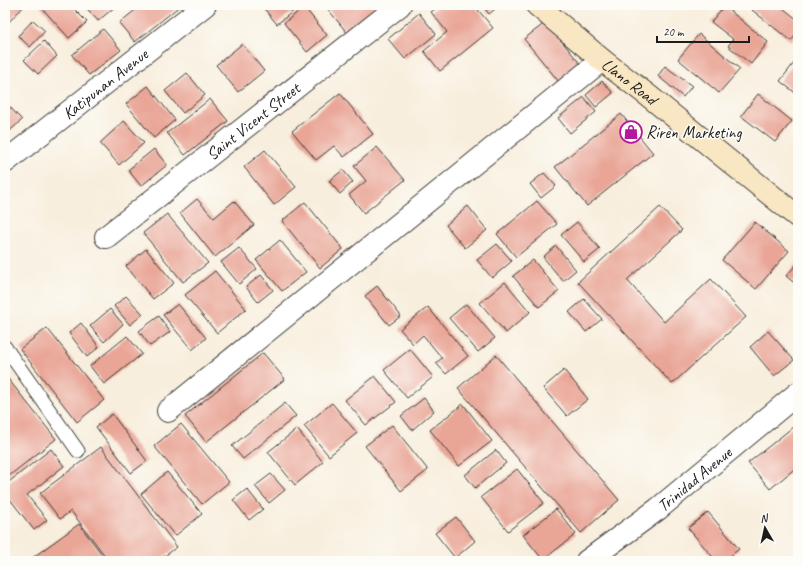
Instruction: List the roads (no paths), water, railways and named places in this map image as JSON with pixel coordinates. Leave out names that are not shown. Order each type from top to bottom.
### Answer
[{"type":"main road","name":"Llano Road","points":[[537,5],[602,60],[798,217]]},
{"type":"street","name":"Katipunan Avenue","points":[[5,162],[205,5]]},
{"type":"street","name":"Saint Vicent Street","points":[[106,237],[400,5]]},
{"type":"street","points":[[168,411],[602,60]]},
{"type":"street","name":"Trinidad Avenue","points":[[587,561],[658,509],[798,393]]},
{"type":"lane","points":[[5,347],[78,451]]},
{"type":"place","name":"Riren Marketing","points":[[631,132]]}]
